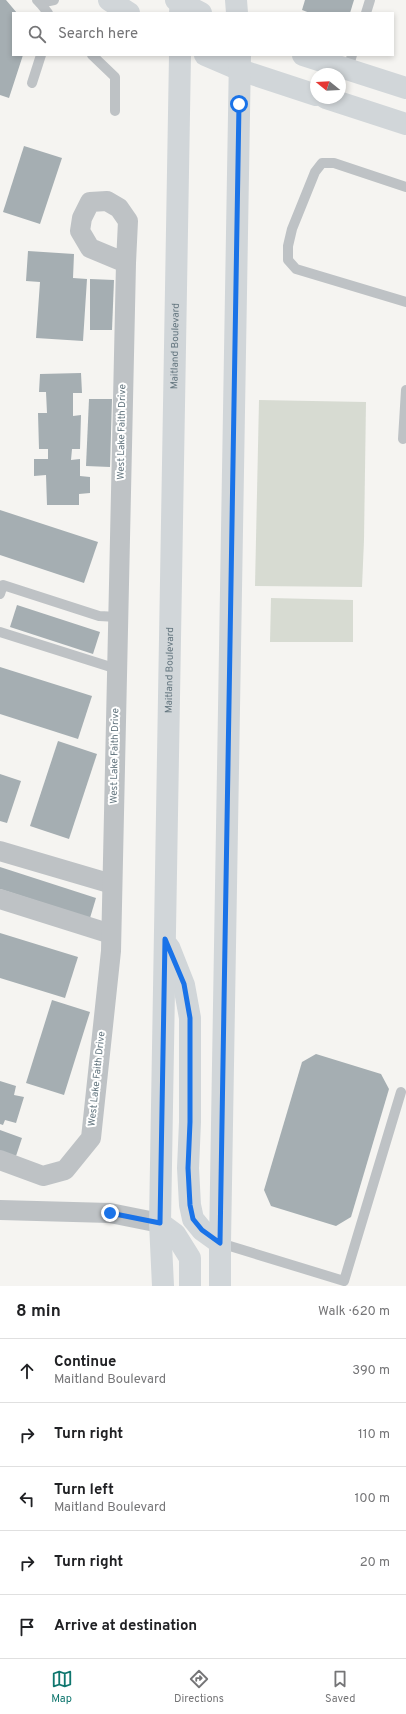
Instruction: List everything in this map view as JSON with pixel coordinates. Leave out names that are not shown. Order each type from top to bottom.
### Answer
[{"type":"main road","points":[[109,0],[127,12]]},
{"type":"main road","points":[[236,0],[237,12]]},
{"type":"main road","points":[[179,4],[199,12]]},
{"type":"main road","name":"Maitland Boulevard","points":[[163,1286],[160,1223],[180,56]]},
{"type":"main road","points":[[209,56],[240,63],[310,92]]},
{"type":"main road","points":[[310,56],[350,62],[406,88]]},
{"type":"main road","points":[[220,1286],[240,63]]},
{"type":"main road","points":[[344,104],[406,124]]},
{"type":"main road","points":[[165,939],[184,984],[190,1018],[190,1115],[188,1168],[190,1205],[193,1219],[202,1230],[220,1243]]},
{"type":"main road","points":[[160,1223],[175,1234],[190,1258],[190,1286]]},
{"type":"street","name":"West Lake Faith Drive","points":[[0,1160],[43,1176],[65,1170],[91,1138],[111,952],[126,263]]},
{"type":"street","points":[[0,851],[112,884]]},
{"type":"street","points":[[0,899],[111,934]]},
{"type":"street","points":[[0,1210],[110,1213],[160,1223]]},
{"type":"lane","points":[[39,1],[54,0]]},
{"type":"lane","points":[[366,12],[370,0]]},
{"type":"lane","points":[[39,1],[47,12]]},
{"type":"lane","points":[[32,83],[41,56]]},
{"type":"lane","points":[[93,56],[115,76],[116,111]]},
{"type":"lane","points":[[406,187],[334,163],[322,163],[315,172],[292,229],[288,246],[288,260],[296,269],[406,302]]},
{"type":"lane","points":[[403,439],[406,390]]},
{"type":"lane","points":[[0,594],[3,585],[99,616],[118,617]]},
{"type":"lane","points":[[0,632],[117,669]]},
{"type":"lane","points":[[220,1243],[344,1281],[401,1092]]},
{"type":"shaded area","points":[[259,400],[366,402],[362,587],[255,586]]},
{"type":"shaded area","points":[[271,598],[353,600],[353,642],[270,642]]},
{"type":"building","points":[[0,0],[6,0],[16,12],[12,12],[12,56],[23,56],[9,98],[0,95]]},
{"type":"building","points":[[305,0],[354,0],[350,12],[307,12],[302,10]]},
{"type":"building","points":[[24,146],[62,158],[40,224],[3,212]]},
{"type":"building","points":[[28,251],[74,254],[73,278],[87,279],[83,341],[36,338],[40,282],[26,281]]},
{"type":"building","points":[[90,279],[114,280],[112,330],[90,330]]},
{"type":"building","points":[[81,373],[82,393],[73,393],[73,416],[81,415],[80,449],[72,449],[71,460],[80,459],[80,476],[90,477],[90,493],[79,494],[79,505],[47,505],[46,475],[34,476],[34,459],[48,459],[48,449],[39,449],[38,413],[47,413],[46,392],[39,392],[40,374]]},
{"type":"building","points":[[89,399],[112,399],[110,467],[86,466]]},
{"type":"building","points":[[0,510],[98,542],[84,583],[0,555]]},
{"type":"building","points":[[17,605],[100,632],[93,654],[10,627]]},
{"type":"building","points":[[0,667],[92,696],[78,739],[0,714]]},
{"type":"building","points":[[58,741],[97,754],[69,839],[30,826]]},
{"type":"building","points":[[0,774],[21,781],[7,823],[0,821]]},
{"type":"building","points":[[0,867],[96,898],[90,918],[0,889]]},
{"type":"building","points":[[0,933],[78,957],[65,998],[0,978]]},
{"type":"building","points":[[52,1000],[90,1012],[64,1095],[26,1083]]},
{"type":"building","points":[[316,1054],[381,1074],[389,1089],[351,1217],[336,1226],[271,1206],[264,1190],[302,1062]]},
{"type":"building","points":[[0,1081],[16,1086],[14,1095],[24,1097],[16,1123],[5,1120],[3,1125],[0,1124]]},
{"type":"building","points":[[0,1130],[22,1138],[16,1156],[0,1151]]},
{"type":"route","points":[[110,1213],[160,1223],[165,939],[184,984],[190,1018],[190,1122],[188,1168],[190,1205],[193,1219],[202,1230],[220,1243],[239,104]]}]
